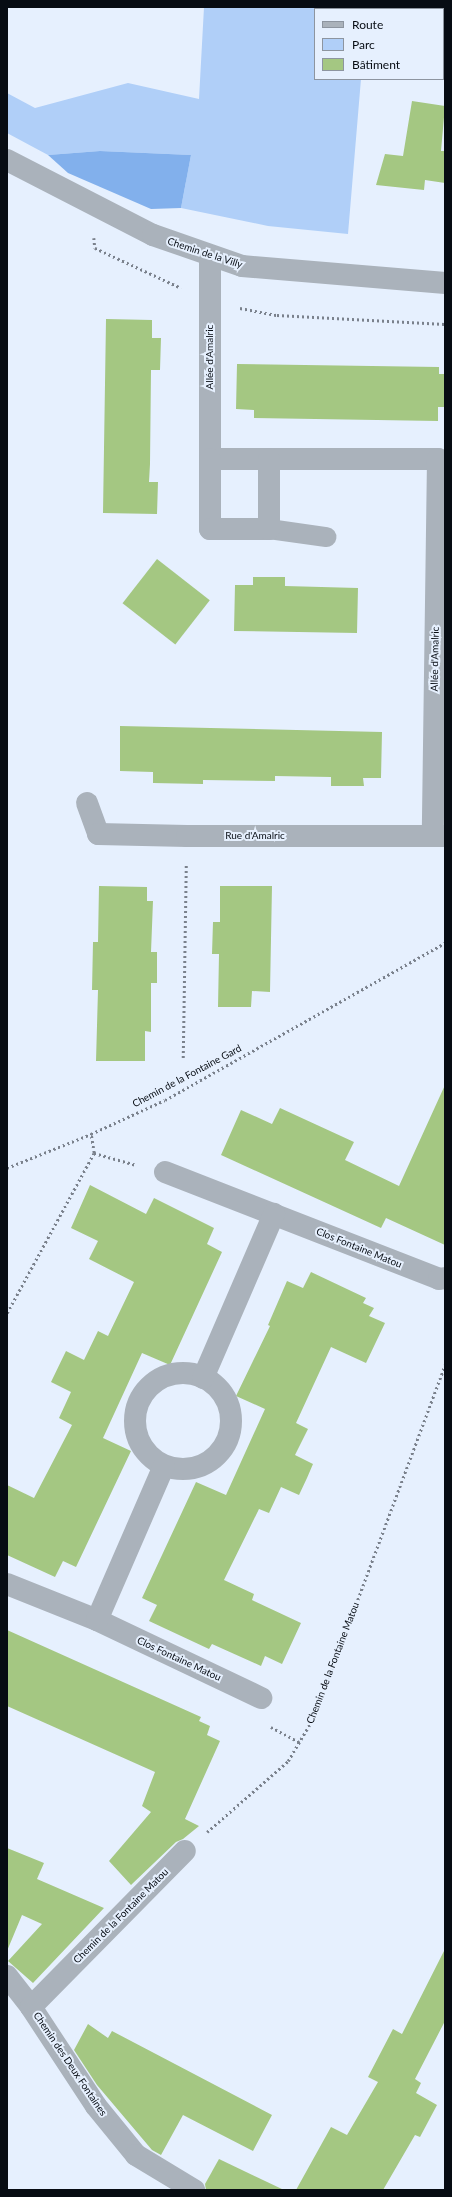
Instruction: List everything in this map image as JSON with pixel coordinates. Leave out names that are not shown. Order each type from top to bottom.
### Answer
[{"type":"street","name":"Chemin de la Villy","points":[[7,160],[153,235],[242,266],[445,283]]},
{"type":"street","name":"Allée d'Amalric","points":[[210,256],[210,529],[269,530]]},
{"type":"street","name":"Allée d'Amalric","points":[[210,458],[438,459],[439,836]]},
{"type":"street","points":[[269,459],[269,530]]},
{"type":"street","name":"Rue d'Amalric","points":[[87,803],[98,834],[186,836],[439,836]]},
{"type":"street","name":"Clos Fontaine Matou","points":[[165,1172],[439,1279],[445,1278]]},
{"type":"street","points":[[203,1378],[274,1214]]},
{"type":"street","points":[[188,1373],[203,1378],[216,1387],[226,1401],[231,1416],[230,1433],[223,1448],[211,1460],[196,1468],[180,1470],[164,1466],[151,1458],[141,1446],[136,1432],[135,1417],[139,1402],[147,1389],[159,1379],[172,1374],[188,1373]]},
{"type":"street","points":[[97,1620],[164,1466]]},
{"type":"street","name":"Clos Fontaine Matou","points":[[7,1584],[97,1620],[261,1698]]},
{"type":"street","name":"Chemin de la Fontaine Matou","points":[[31,2007],[185,1851]]},
{"type":"street","name":"Chemin des Deux Fontaines","points":[[7,1976],[31,2007],[96,2106],[136,2155],[194,2190]]},
{"type":"lane","points":[[269,530],[326,537]]},
{"type":"path","points":[[183,1058],[186,836]]},
{"type":"path","name":"Chemin de la Fontaine Gard","points":[[7,1168],[91,1134],[165,1100],[445,943]]},
{"type":"path","points":[[7,1314],[94,1154],[91,1134]]},
{"type":"path","points":[[94,1154],[165,1172]]},
{"type":"path","name":"Chemin de la Fontaine Matou","points":[[185,1851],[288,1761],[314,1717],[445,1365]]},
{"type":"green space","points":[[204,7],[367,7],[314,8],[314,80],[361,80],[348,234],[268,226],[181,208],[191,155],[100,151],[48,155],[7,133],[7,93],[35,108],[128,83],[199,99]]},
{"type":"shaded area","points":[[100,151],[191,155],[181,208],[151,209],[68,173],[48,155]]},
{"type":"building","points":[[412,101],[445,106],[441,151],[445,151],[445,183],[425,180],[424,190],[376,185],[385,154],[403,156]]},
{"type":"building","points":[[106,319],[152,320],[152,338],[161,338],[160,370],[151,370],[149,482],[158,482],[157,514],[103,513]]},
{"type":"building","points":[[237,364],[439,367],[439,374],[445,374],[445,407],[438,407],[438,421],[254,418],[254,410],[236,409]]},
{"type":"building","points":[[157,559],[210,600],[175,644],[123,603]]},
{"type":"building","points":[[253,577],[285,577],[285,586],[358,588],[357,633],[234,631],[235,585],[253,585]]},
{"type":"building","points":[[120,726],[382,732],[381,778],[363,778],[364,786],[331,786],[331,777],[275,776],[275,781],[203,780],[203,784],[153,783],[153,772],[120,771]]},
{"type":"building","points":[[99,886],[147,887],[147,901],[153,901],[151,952],[157,952],[157,983],[151,983],[151,1032],[145,1031],[145,1061],[96,1061],[98,990],[92,990],[93,942],[98,942]]},
{"type":"building","points":[[220,886],[272,886],[270,992],[252,991],[251,1007],[218,1007],[219,954],[212,954],[213,922],[220,922]]},
{"type":"building","points":[[445,1085],[445,1245],[386,1218],[381,1228],[221,1155],[241,1110],[272,1124],[280,1108],[354,1142],[345,1160],[399,1186]]},
{"type":"building","points":[[90,1185],[146,1214],[154,1198],[214,1228],[207,1244],[222,1252],[170,1365],[142,1353],[103,1438],[131,1451],[76,1567],[63,1561],[55,1577],[7,1555],[7,1485],[34,1498],[72,1425],[59,1418],[71,1392],[51,1382],[66,1351],[84,1360],[98,1331],[108,1336],[134,1282],[89,1259],[98,1241],[71,1228]]},
{"type":"building","points":[[311,1272],[366,1298],[363,1303],[374,1308],[369,1316],[385,1323],[366,1363],[331,1347],[296,1423],[308,1429],[295,1455],[313,1464],[307,1478],[299,1495],[281,1487],[269,1513],[259,1509],[224,1580],[254,1594],[252,1600],[301,1623],[282,1664],[265,1656],[261,1666],[212,1644],[209,1649],[149,1621],[157,1605],[142,1598],[196,1482],[226,1495],[265,1409],[236,1396],[270,1326],[268,1325],[287,1281],[303,1288]]},
{"type":"building","points":[[7,1630],[201,1717],[199,1721],[210,1726],[207,1735],[220,1741],[185,1819],[199,1826],[183,1839],[176,1842],[131,1885],[109,1861],[151,1812],[142,1806],[155,1772],[7,1706]]},
{"type":"building","points":[[7,1848],[44,1863],[37,1879],[104,1908],[33,1983],[8,1961],[42,1924],[22,1915],[7,1951]]},
{"type":"building","points":[[445,1949],[445,2021],[415,2079],[421,2083],[416,2093],[437,2105],[420,2137],[415,2135],[383,2190],[296,2190],[331,2127],[347,2135],[378,2082],[368,2077],[393,2029],[402,2034]]},
{"type":"building","points":[[88,2024],[108,2038],[112,2031],[272,2115],[253,2151],[183,2115],[161,2155],[152,2150],[97,2085],[74,2050]]},
{"type":"building","points":[[219,2159],[284,2190],[206,2190],[205,2184]]}]
